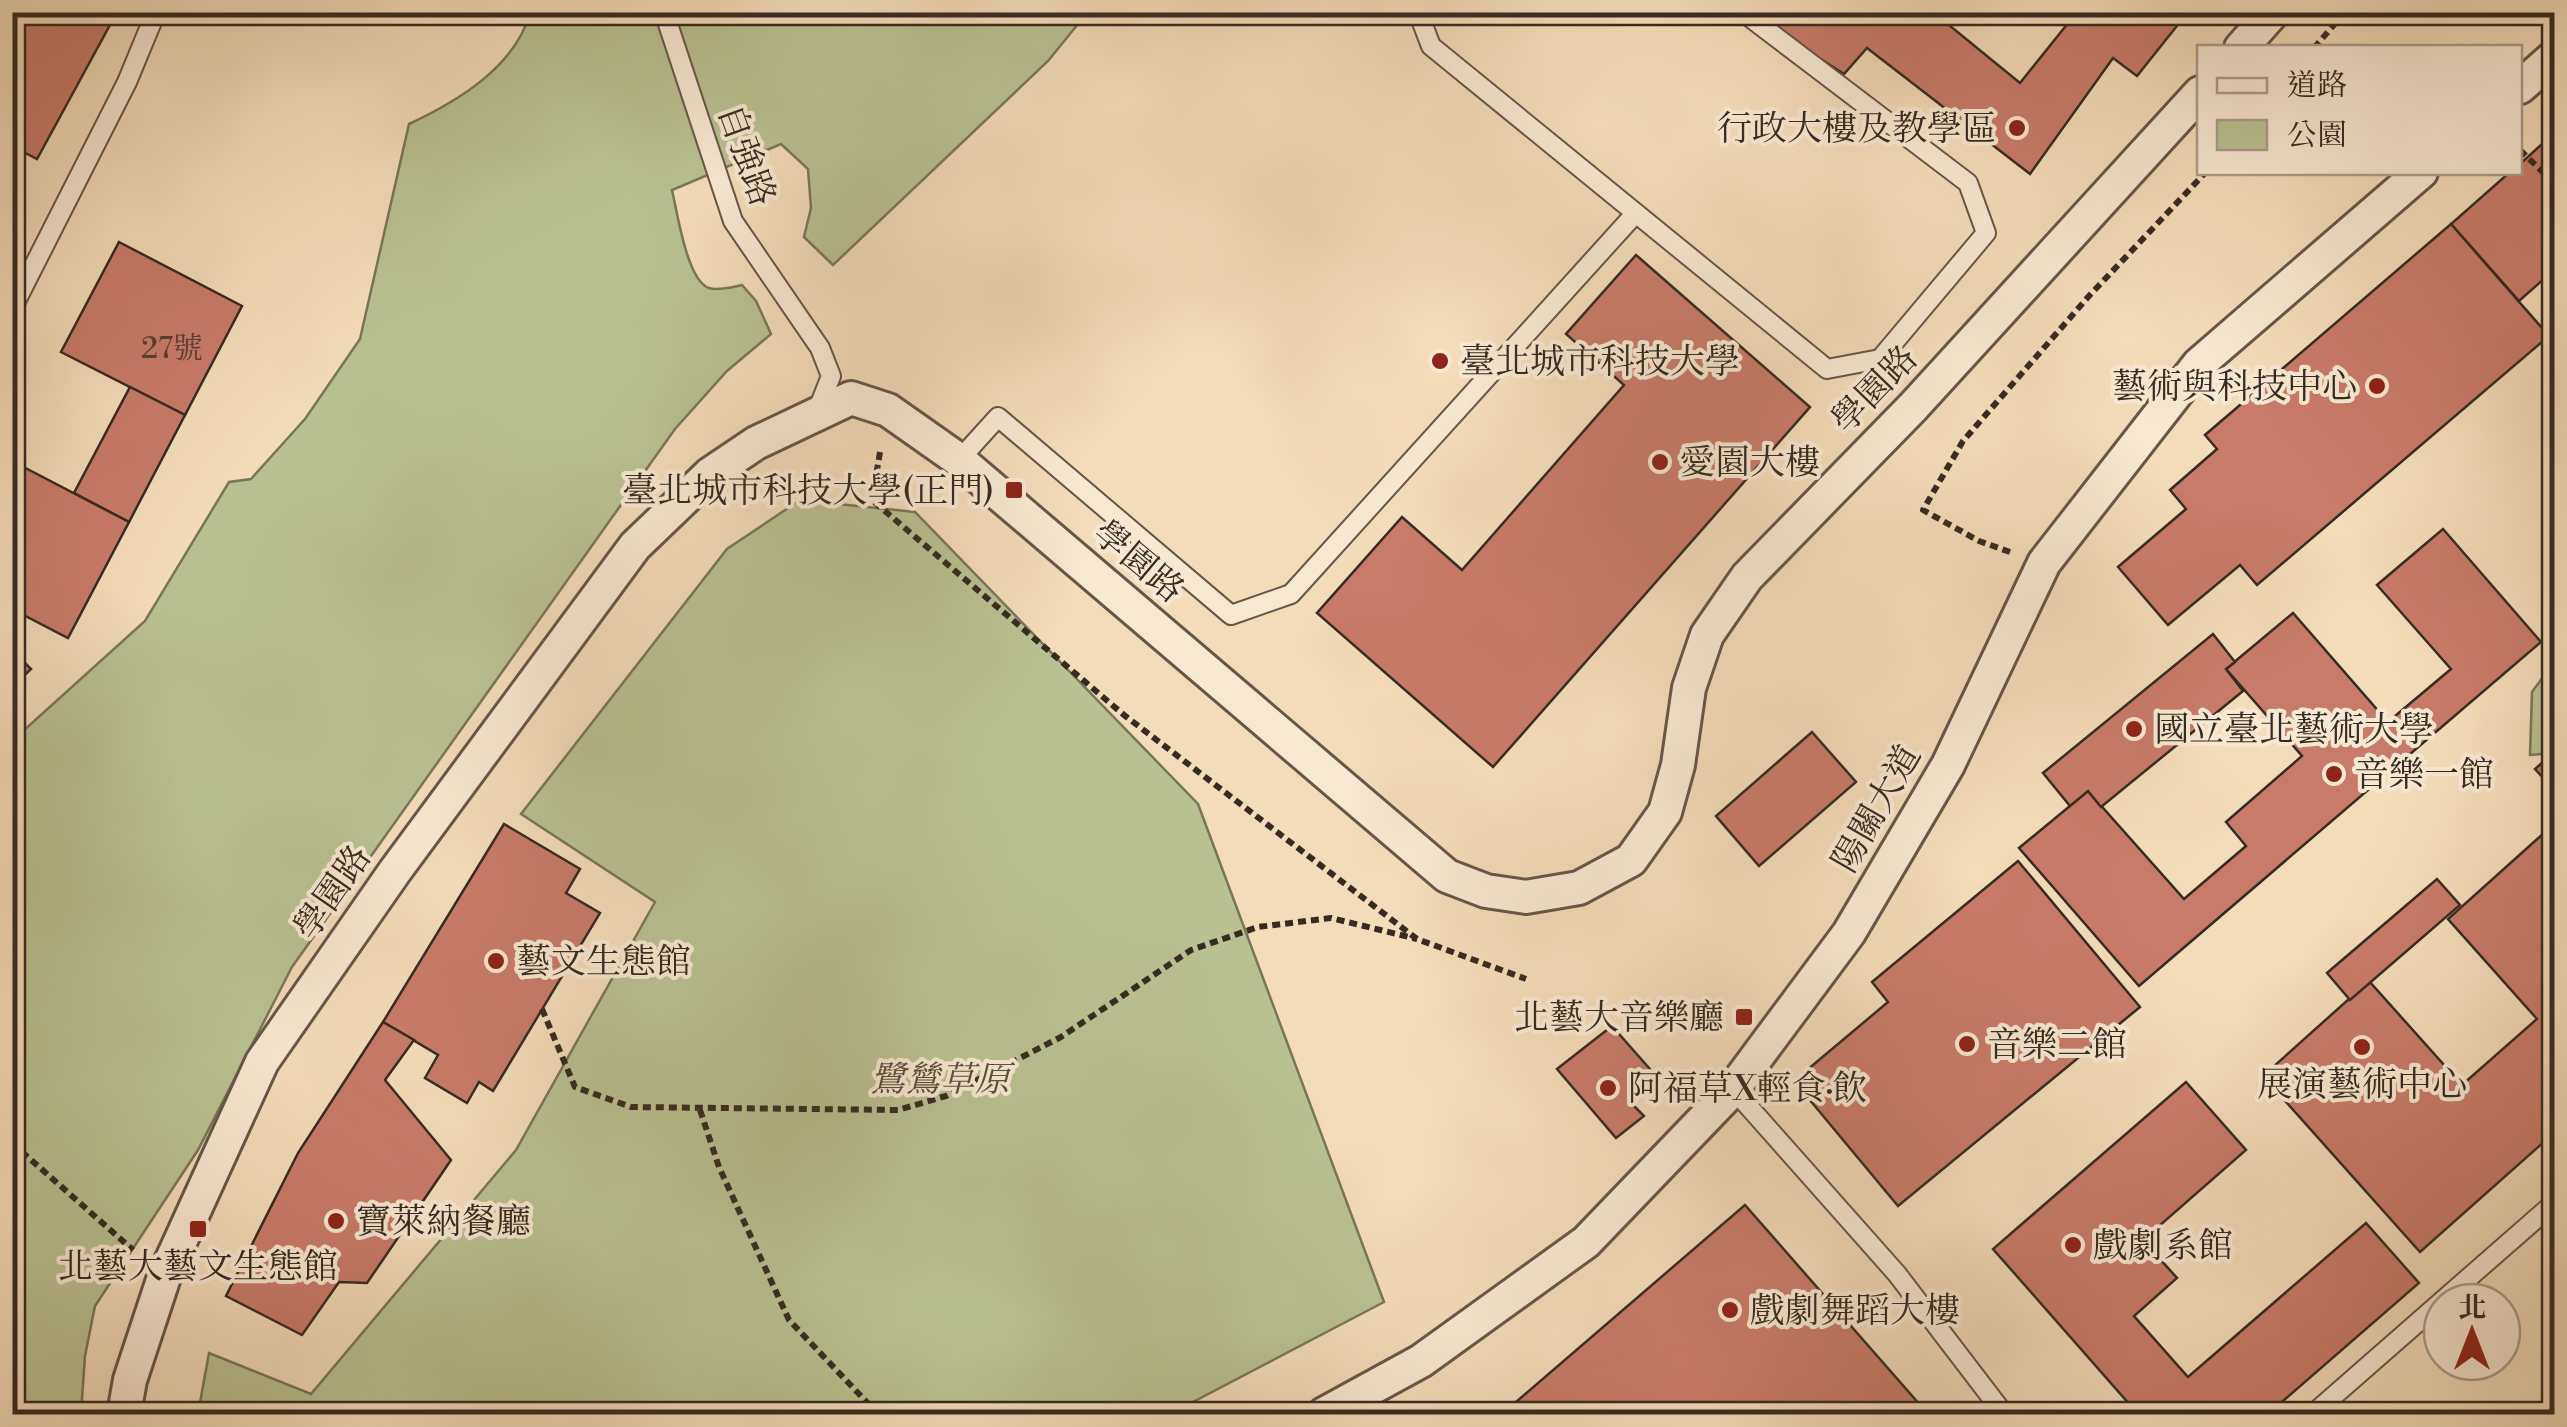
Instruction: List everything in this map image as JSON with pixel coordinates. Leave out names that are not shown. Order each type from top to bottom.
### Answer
[{"type":"street","points":[[2244,45],[2273,12]]},
{"type":"street","points":[[2522,85],[2554,57]]},
{"type":"street","name":"學園路","points":[[124,1414],[130,1380],[164,1277],[262,1062],[406,856],[636,546],[710,474],[756,443],[851,398],[888,410],[960,460],[1447,876],[1486,891],[1526,897],[1579,888],[1631,860],[1666,812],[1689,688],[1707,635],[1747,577],[1913,407],[2197,96]]},
{"type":"street","name":"陽關大道","points":[[1324,1414],[1421,1361],[1586,1242],[1732,1088],[1849,933],[1948,764],[2044,563],[2199,364],[2417,175]]},
{"type":"lane","points":[[12,309],[18,282],[127,82],[156,12]]},
{"type":"lane","name":"自強路","points":[[664,12],[734,221],[820,348],[831,376],[816,415]]},
{"type":"lane","points":[[1418,12],[1431,46],[1828,369],[1880,359],[1986,233],[1968,183],[1743,12]]},
{"type":"lane","points":[[960,460],[998,417],[1231,614],[1291,594],[1634,215]]},
{"type":"lane","points":[[1732,1088],[1897,1274],[2004,1414]]},
{"type":"lane","points":[[2313,1414],[2554,1203]]},
{"type":"path","points":[[2317,45],[2345,12]]},
{"type":"path","points":[[2522,152],[2554,183]]},
{"type":"path","points":[[2044,563],[1978,542],[1923,510],[1963,440],[2088,296],[2203,175]]},
{"type":"path","points":[[880,452],[872,500],[1124,715],[1417,939]]},
{"type":"path","points":[[542,1009],[575,1087],[631,1107],[898,1110],[946,1096],[1061,1037],[1191,950],[1258,926],[1331,918],[1417,939],[1526,979]]},
{"type":"path","points":[[700,1110],[720,1167],[789,1320],[878,1414]]},
{"type":"path","points":[[12,1143],[133,1250]]},
{"type":"green space","points":[[530,13],[1087,13],[1048,61],[833,265],[804,237],[811,208],[808,169],[781,144],[672,190],[684,244],[701,283],[717,289],[742,285],[756,301],[771,334],[727,371],[675,429],[292,967],[198,1150],[95,1306],[85,1356],[81,1414],[13,1414],[12,741],[145,621],[229,482],[251,479],[305,419],[360,339],[409,124],[465,93],[498,66],[523,32]]},
{"type":"green space","name":"鷺鷥草原","points":[[800,500],[915,512],[1198,804],[1384,1302],[1170,1414],[198,1414],[209,1353],[311,1394],[516,1150],[655,902],[521,814],[727,549]]},
{"type":"green space","points":[[2554,662],[2554,753],[2530,755],[2532,692]]},
{"type":"building","points":[[12,12],[117,12],[37,159],[12,146]]},
{"type":"building","name":"行政大樓及教學區","points":[[1748,12],[1933,12],[2020,83],[2077,12],[2188,12],[2137,76],[2113,58],[2030,174],[1867,48],[1844,74]]},
{"type":"building","points":[[2554,133],[2554,270],[2519,301],[2451,224],[2507,175],[2522,175],[2522,162]]},
{"type":"building","name":"藝術與科技中心","points":[[2451,224],[2549,336],[2257,585],[2240,565],[2168,625],[2118,567],[2186,509],[2170,490],[2217,449],[2205,435]]},
{"type":"building","points":[[119,242],[242,306],[185,415],[61,352]]},
{"type":"building","name":"愛園大樓","points":[[1636,255],[1810,407],[1493,767],[1317,613],[1402,517],[1462,570],[1624,385],[1566,334]]},
{"type":"building","points":[[130,387],[185,415],[129,522],[74,493]]},
{"type":"building","points":[[12,461],[129,522],[68,638],[12,609]]},
{"type":"building","name":"音樂一館","points":[[2443,529],[2541,642],[2139,986],[2019,848],[2088,791],[2184,899],[2246,846],[2226,822],[2302,756],[2226,669],[2293,613],[2388,722],[2451,669],[2377,585]]},
{"type":"building","points":[[2213,634],[2235,662],[2226,669],[2243,691],[2101,807],[2088,791],[2070,806],[2043,773]]},
{"type":"building","points":[[12,650],[31,669],[12,687]]},
{"type":"building","points":[[1812,732],[1856,782],[1759,866],[1716,816]]},
{"type":"building","points":[[2554,752],[2554,790],[2535,769]]},
{"type":"building","name":"藝文生態館","points":[[504,824],[580,869],[566,893],[600,913],[493,1091],[479,1082],[467,1103],[425,1078],[438,1055],[383,1022]]},
{"type":"building","name":"展演藝術中心","points":[[2554,824],[2554,1133],[2420,1252],[2263,1076],[2369,981],[2462,1085],[2537,1019],[2448,919]]},
{"type":"building","name":"音樂二館","points":[[2018,861],[2140,1007],[1898,1206],[1794,1081],[1888,1002],[1872,982]]},
{"type":"building","points":[[2437,879],[2460,905],[2350,1000],[2327,973]]},
{"type":"building","name":"寶萊納餐廳","points":[[383,1022],[414,1040],[385,1080],[451,1160],[367,1283],[339,1282],[302,1335],[226,1296],[298,1153]]},
{"type":"building","name":"阿福草X輕食·飲","points":[[1612,1026],[1656,1076],[1629,1101],[1644,1116],[1616,1138],[1557,1069]]},
{"type":"building","name":"戲劇系館","points":[[2186,1082],[2246,1150],[2143,1240],[2177,1278],[2134,1316],[2188,1377],[2366,1223],[2419,1283],[2268,1414],[2138,1414],[1993,1249]]},
{"type":"building","name":"戲劇舞蹈大樓","points":[[1745,1205],[1928,1414],[1502,1414]]},
{"type":"place","name":"行政大樓及教學區","points":[[2017,128]]},
{"type":"place","name":"臺北城市科技大學","points":[[1440,361]]},
{"type":"place","name":"藝術與科技中心","points":[[2377,386]]},
{"type":"place","name":"愛園大樓","points":[[1660,462]]},
{"type":"place","name":"臺北城市科技大學(正門)","points":[[1014,490]]},
{"type":"place","name":"國立臺北藝術大學","points":[[2134,729]]},
{"type":"place","name":"音樂一館","points":[[2334,774]]},
{"type":"place","name":"藝文生態館","points":[[496,961]]},
{"type":"place","name":"北藝大音樂廳","points":[[1744,1017]]},
{"type":"place","name":"音樂二館","points":[[1967,1044]]},
{"type":"place","name":"展演藝術中心","points":[[2362,1047]]},
{"type":"place","name":"阿福草X輕食·飲","points":[[1608,1088]]},
{"type":"place","name":"寶萊納餐廳","points":[[336,1221]]},
{"type":"place","name":"北藝大藝文生態館","points":[[198,1229]]},
{"type":"place","name":"戲劇系館","points":[[2073,1245]]},
{"type":"place","name":"戲劇舞蹈大樓","points":[[1730,1310]]}]
